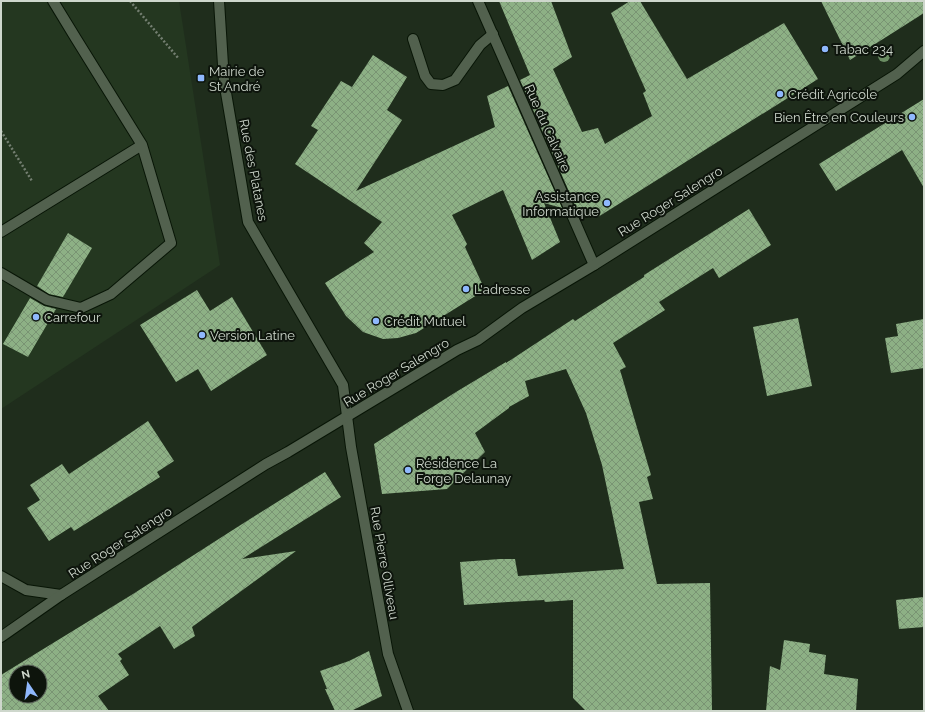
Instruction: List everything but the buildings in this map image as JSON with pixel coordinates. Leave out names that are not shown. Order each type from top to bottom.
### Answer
[{"type":"main road","points":[[1,273],[47,300],[81,308],[111,294],[171,243],[142,145],[74,38],[53,1]]},
{"type":"main road","name":"Rue des Platanes","points":[[219,1],[224,81],[248,222],[343,385],[347,416]]},
{"type":"main road","name":"Rue du Calvaire","points":[[478,1],[594,264]]},
{"type":"main road","points":[[413,39],[425,76],[431,84],[443,85],[455,80],[480,45],[493,34]]},
{"type":"main road","name":"Rue Roger Salengro","points":[[1,637],[61,595],[266,464],[457,350],[478,340],[522,308],[897,74],[924,51]]},
{"type":"main road","points":[[1,232],[142,145]]},
{"type":"main road","name":"Rue Pierre Olliveau","points":[[347,416],[352,454],[388,654],[408,711]]},
{"type":"main road","points":[[1,576],[26,590],[61,595]]},
{"type":"path","points":[[130,1],[179,59]]},
{"type":"path","points":[[1,131],[32,181]]},
{"type":"shaded area","points":[[1,1],[179,1],[220,265],[1,409]]},
{"type":"place","name":"Tabac 234","points":[[825,49]]},
{"type":"place","name":"Mairie de St André","points":[[201,78]]},
{"type":"place","name":"Crédit Agricole","points":[[780,94]]},
{"type":"place","name":"Bien Être en Couleurs","points":[[912,117]]},
{"type":"place","name":"Assistance Informatique","points":[[607,203]]},
{"type":"place","name":"L'adresse","points":[[466,289]]},
{"type":"place","name":"Carrefour","points":[[36,317]]},
{"type":"place","name":"Crédit Mutuel","points":[[376,321]]},
{"type":"place","name":"Version Latine","points":[[202,335]]},
{"type":"place","name":"Résidence La Forge Delaunay","points":[[408,470]]}]
